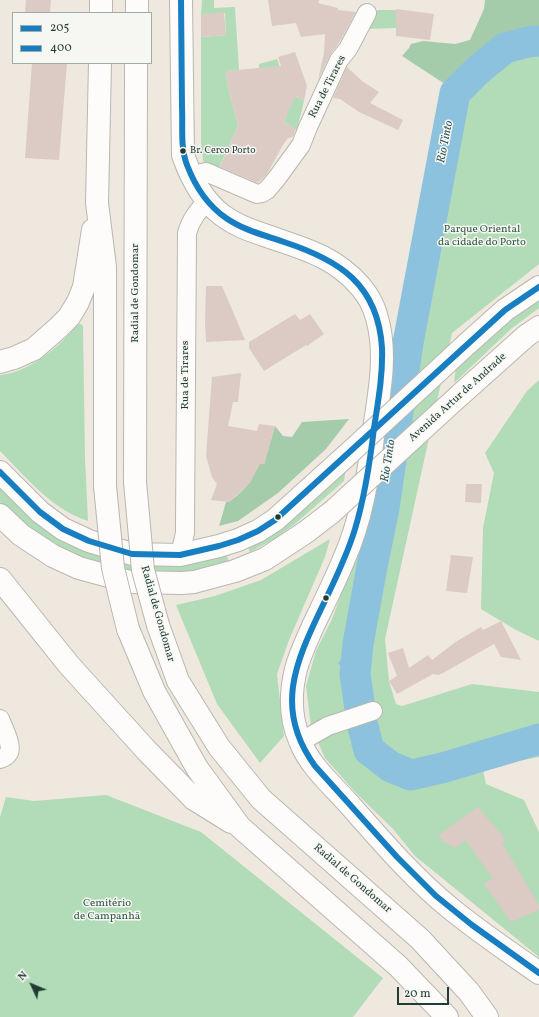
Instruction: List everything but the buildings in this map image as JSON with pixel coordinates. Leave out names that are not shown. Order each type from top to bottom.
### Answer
[{"type":"main road","points":[[101,0],[101,12]]},
{"type":"main road","points":[[137,0],[137,12]]},
{"type":"main road","points":[[182,0],[183,155],[190,176],[207,201],[221,214],[239,226],[318,254],[338,264],[367,294],[376,314],[382,335],[383,358],[372,448],[363,502],[345,557],[300,653],[295,672],[292,693],[292,710],[300,742],[315,767],[396,857],[427,888],[450,908],[496,943],[539,973]]},
{"type":"main road","points":[[0,362],[14,358],[34,349],[58,328],[69,317],[78,302],[84,286],[97,203],[100,64]]},
{"type":"main road","name":"Radial de Gondomar","points":[[136,64],[136,482],[143,570],[158,625],[178,681],[219,747],[261,799],[420,939],[469,992],[487,1017]]},
{"type":"main road","points":[[97,203],[105,267],[105,486],[113,568],[128,629],[154,692],[193,761],[240,828]]},
{"type":"main road","points":[[0,472],[40,512],[63,529],[89,541],[132,554],[180,555],[232,542],[258,531],[275,520],[505,310],[539,287]]},
{"type":"main road","name":"Avenida Artur de Andrade","points":[[0,514],[21,535],[53,556],[79,568],[130,582],[194,582],[235,571],[265,559],[306,532],[332,512],[526,336],[539,327]]},
{"type":"main road","points":[[0,579],[69,666],[194,799],[240,828],[398,966],[447,1017]]},
{"type":"street","name":"Rua de Tirares","points":[[190,176],[206,172],[257,194],[262,193],[277,178],[298,150],[324,103],[339,60],[348,49],[367,13]]},
{"type":"street","name":"Rua de Tirares","points":[[180,555],[185,533],[187,233],[189,224],[194,216],[207,201]]},
{"type":"street","points":[[300,742],[328,726],[374,711]]},
{"type":"street","points":[[0,719],[10,745],[10,750],[3,758]]},
{"type":"green space","points":[[202,0],[214,0],[214,8],[235,7],[239,70],[226,71],[227,82],[238,126],[219,168],[203,161],[201,142],[201,37],[226,35],[225,13],[201,15]]},
{"type":"green space","points":[[485,0],[539,0],[539,35],[513,40],[501,46],[480,61],[451,88],[402,56],[411,44],[423,41],[455,44],[470,40],[484,9]]},
{"type":"green space","points":[[378,10],[397,10],[396,28],[367,29],[366,26]]},
{"type":"green space","name":"Parque Oriental da cidade do Porto","points":[[524,35],[539,35],[539,264],[452,333],[385,639],[389,681],[396,704],[402,706],[472,684],[539,692],[539,757],[493,766],[483,770],[486,784],[524,800],[539,832],[539,957],[415,856],[393,829],[356,793],[325,758],[311,727],[306,686],[316,651],[332,619],[351,567],[401,360],[451,88],[477,64],[499,47]]},
{"type":"green space","points":[[277,59],[289,92],[304,101],[297,130],[284,121],[287,114],[259,68],[259,64]]},
{"type":"green space","points":[[539,295],[539,308],[512,328],[454,383],[456,366]]},
{"type":"green space","points":[[78,324],[83,326],[85,458],[88,521],[62,509],[40,491],[0,451],[0,375],[11,373],[33,364],[62,341]]},
{"type":"green space","points":[[539,380],[539,641],[516,630],[481,609],[483,528],[494,473],[485,453],[527,391]]},
{"type":"green space","points":[[349,419],[326,449],[278,493],[238,521],[219,526],[226,502],[229,502],[244,489],[251,480],[260,463],[264,464],[275,426],[283,436],[292,437],[302,422]]},
{"type":"green space","points":[[347,462],[344,481],[296,523],[276,538],[250,552],[246,543]]},
{"type":"green space","points":[[0,485],[70,541],[225,550],[229,562],[186,572],[138,572],[84,559],[47,541],[0,502]]},
{"type":"green space","points":[[330,539],[325,557],[289,640],[277,674],[284,736],[260,763],[217,704],[176,605],[215,596],[261,580]]},
{"type":"green space","name":"Cemitério de Campanhã","points":[[106,795],[201,832],[383,978],[353,1017],[0,1017],[0,817],[6,797],[34,801]]},
{"type":"waterway","name":"Rio Tinto","points":[[539,41],[528,42],[505,48],[478,70],[455,93],[408,343],[384,508],[358,644],[355,674],[362,723],[369,750],[391,767],[411,775],[442,768],[539,739]]},
{"type":"waterway","points":[[341,663],[355,674]]},
{"type":"transit line","name":"205","points":[[181,0],[183,151],[187,165],[198,188],[207,201],[219,213],[239,226],[304,249],[322,257],[338,267],[352,278],[364,291],[373,307],[379,326],[382,348],[379,398],[371,453],[359,517],[336,578],[304,648],[297,667],[293,686],[292,706],[295,725],[302,745],[315,766],[397,857],[436,896],[472,925],[539,973]]},
{"type":"transit line","name":"400","points":[[0,472],[40,512],[63,529],[89,541],[132,554],[180,555],[238,540],[258,531],[275,520],[505,310],[539,287]]},
{"type":"place","name":"Br. Cerco Porto","points":[[183,151]]}]
